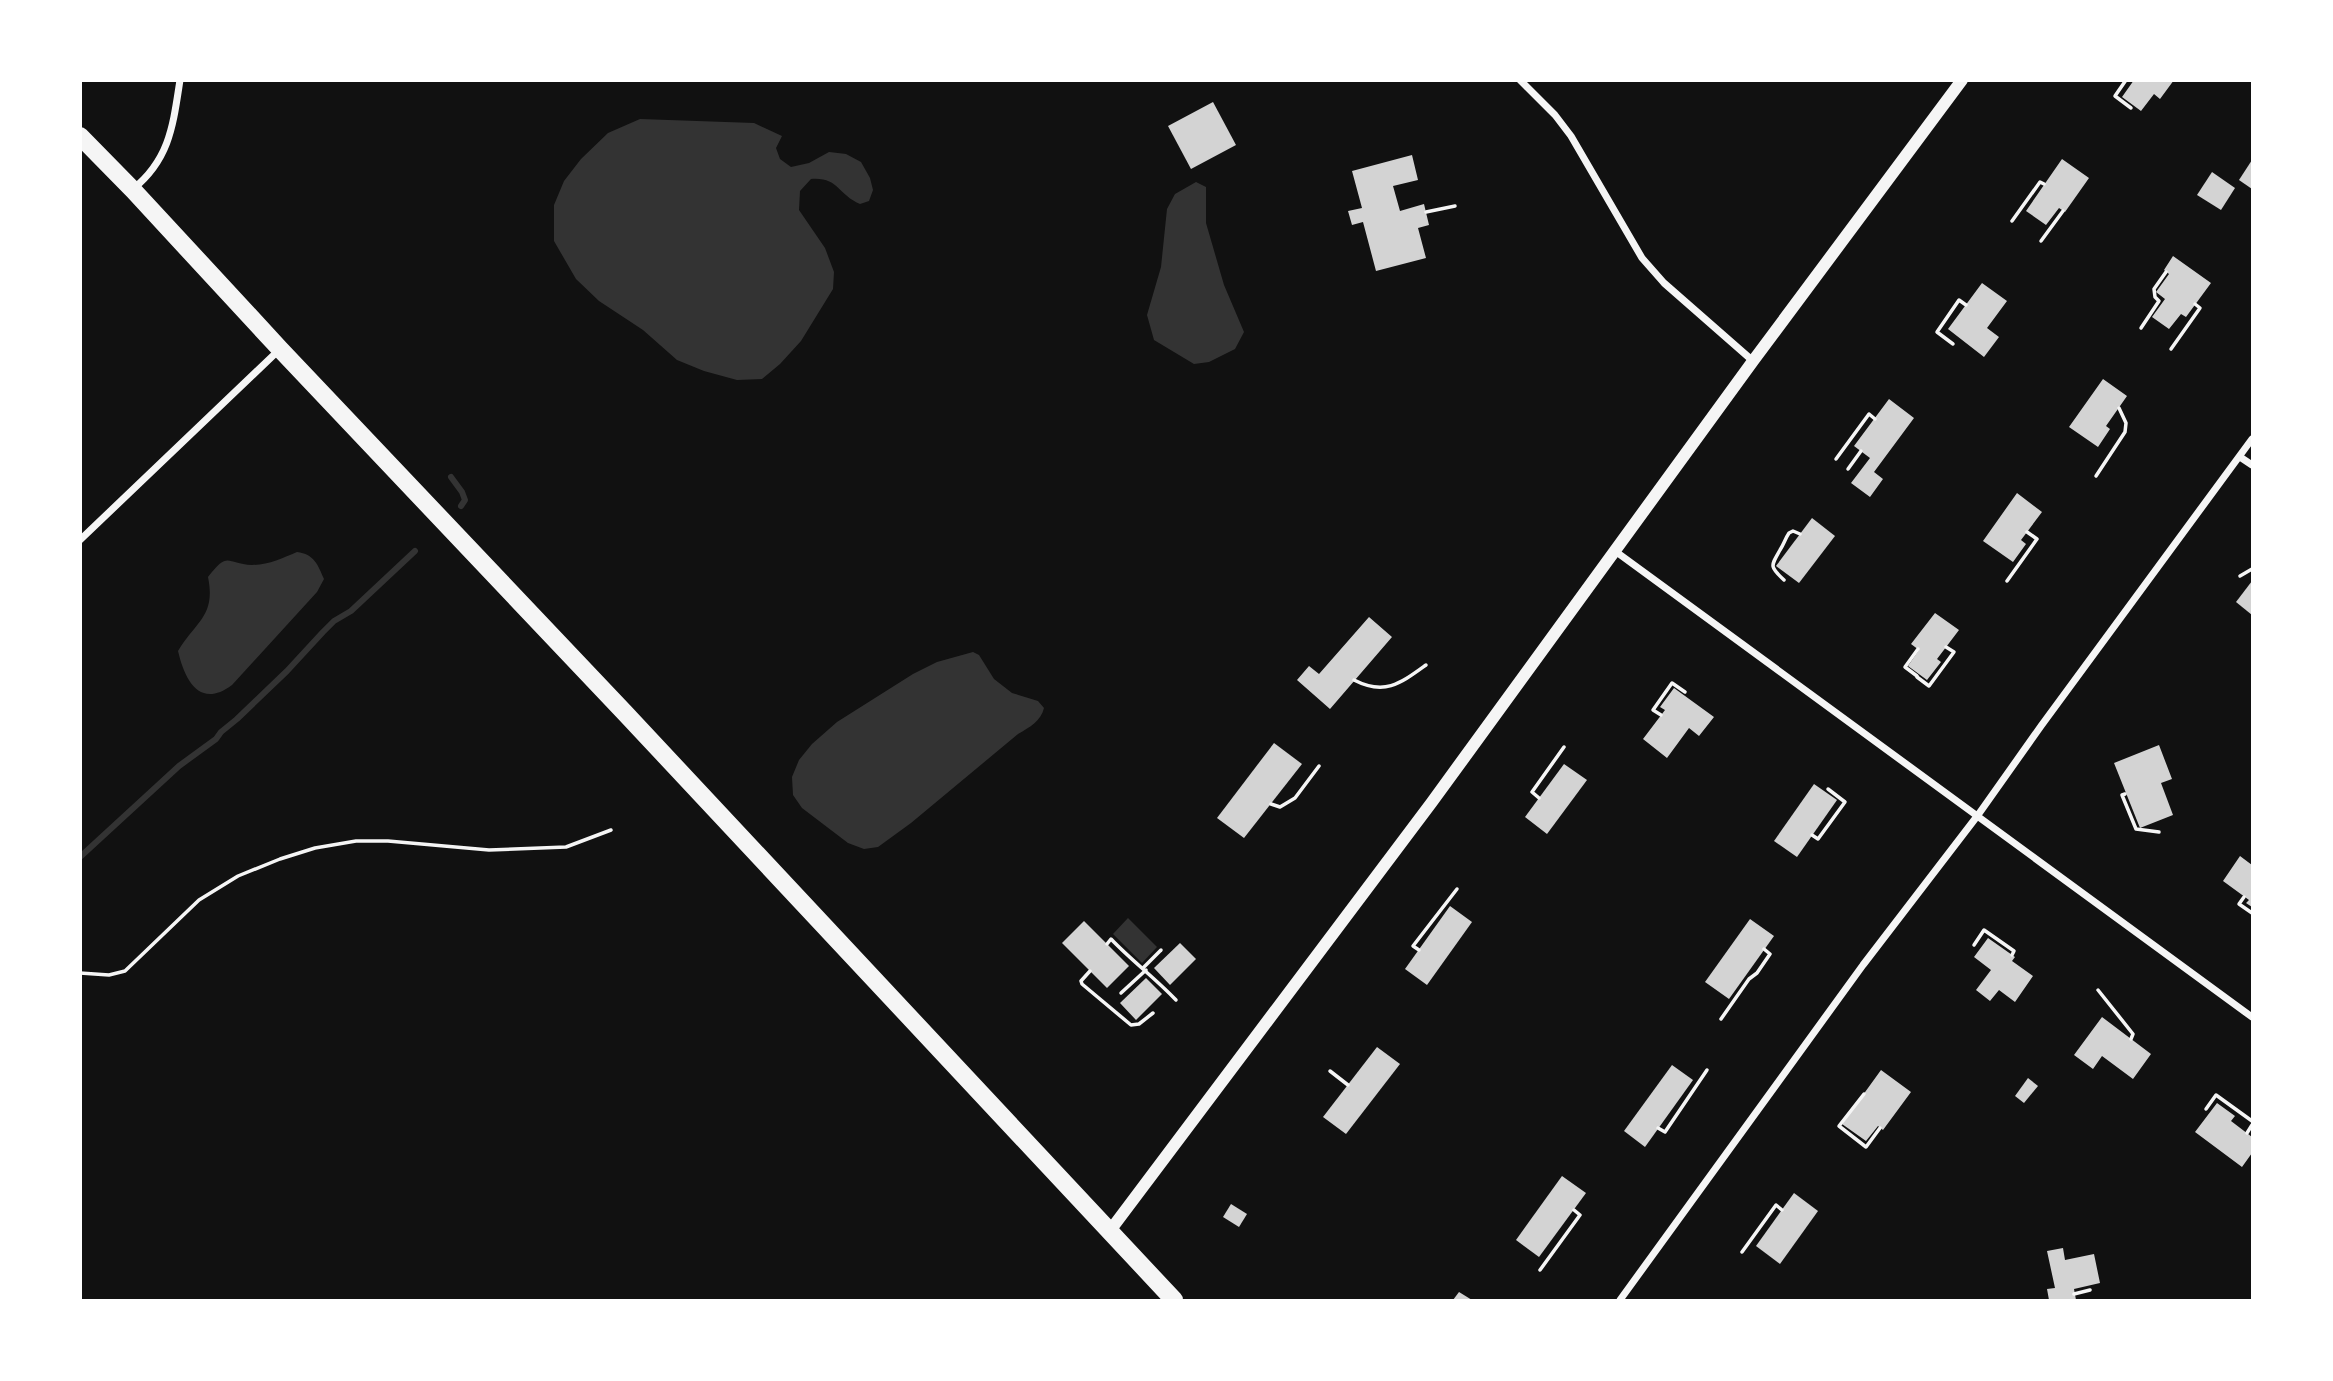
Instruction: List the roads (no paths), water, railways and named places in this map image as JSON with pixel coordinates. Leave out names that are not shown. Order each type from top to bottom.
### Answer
[{"type":"main road","points":[[80,136],[1174,1300]]},
{"type":"street","points":[[133,190],[158,164],[166,148],[180,80]]},
{"type":"street","points":[[1520,80],[1555,115],[1571,136],[1642,258],[1664,283],[1753,361]]},
{"type":"street","points":[[1109,1233],[1432,802],[1753,361],[1962,80]]},
{"type":"street","points":[[80,540],[280,349]]},
{"type":"street","points":[[1620,1300],[1863,965],[1978,815],[2252,439]]},
{"type":"street","points":[[2240,457],[2252,465]]},
{"type":"street","points":[[1615,551],[2252,1017]]},
{"type":"waterway","points":[[451,477],[465,500],[461,506]]},
{"type":"waterway","points":[[80,857],[179,766],[216,739],[287,671],[334,621],[351,611],[415,551]]}]
